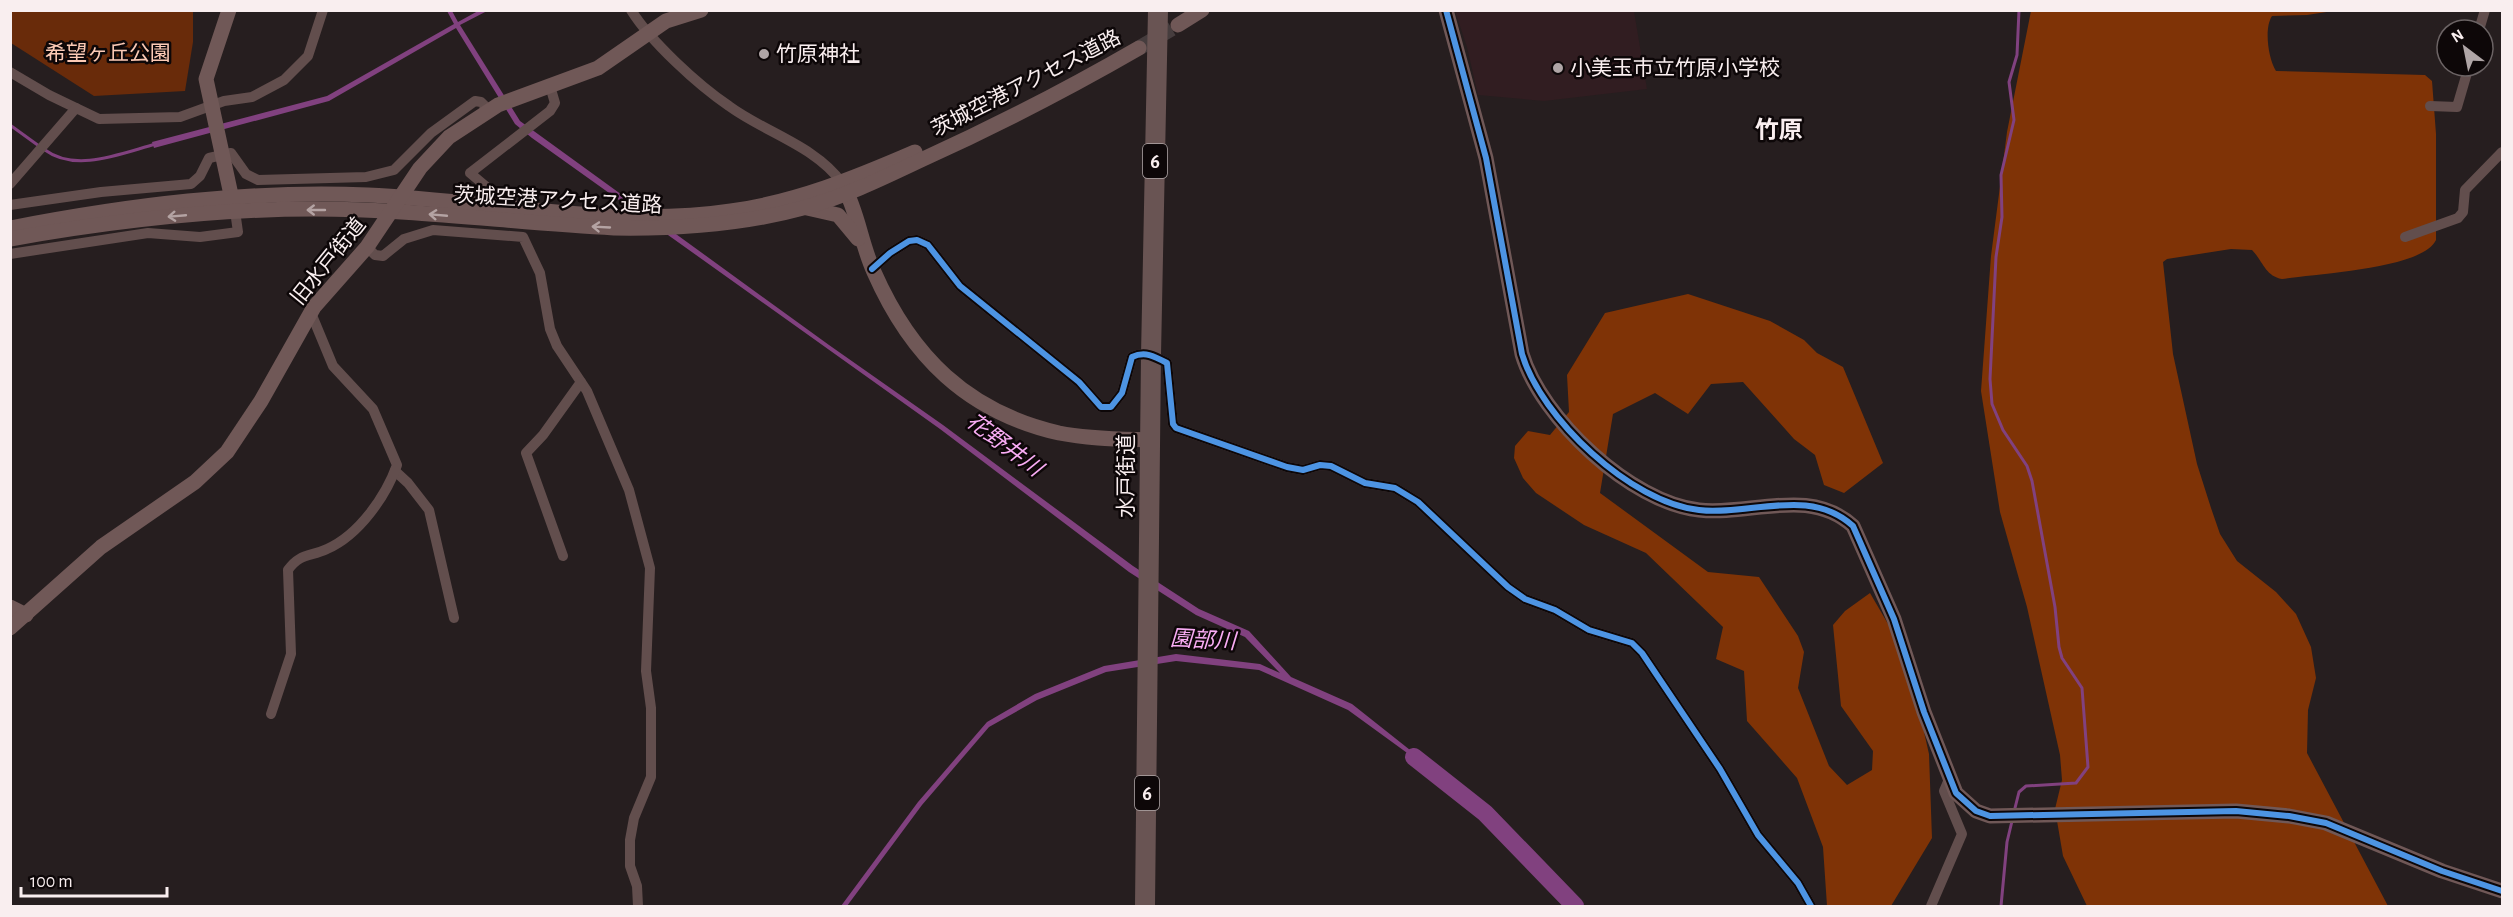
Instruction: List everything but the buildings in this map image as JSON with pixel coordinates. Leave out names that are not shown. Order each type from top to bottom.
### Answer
[{"type":"highway","name":"水戸街道","points":[[1145,906],[1151,355],[1175,16]]},
{"type":"street","points":[[10,254],[148,233],[200,237],[238,232],[206,79],[229,10]]},
{"type":"street","points":[[10,72],[49,95],[99,119],[180,117],[213,112],[252,97],[284,80],[309,56],[323,10]]},
{"type":"street","points":[[631,10],[647,34],[729,107],[827,166],[845,188],[872,269],[900,324],[936,369],[978,401],[1017,419],[1060,433],[1150,440]]},
{"type":"street","name":"旧水戸街道","points":[[10,628],[101,547],[195,482],[228,452],[255,410],[310,313],[367,248],[420,168],[442,144],[493,107],[513,97],[598,68],[647,34],[680,15],[701,10]]},
{"type":"street","points":[[1175,16],[1202,10]]},
{"type":"street","points":[[1446,10],[1486,158],[1522,354],[1527,372],[1538,392],[1594,455],[1657,499],[1678,507],[1702,511],[1773,505],[1820,507],[1841,516],[1853,526],[1894,619],[1924,712],[1956,793],[1967,804],[1990,816],[2236,810],[2289,816],[2326,824],[2442,871],[2502,891]]},
{"type":"street","name":"茨城空港アクセス道路","points":[[10,239],[85,226],[235,211],[314,209],[392,212],[536,224],[646,228],[736,222],[804,208],[845,188],[1027,110],[1139,45]]},
{"type":"street","points":[[2430,106],[2457,107],[2465,78]]},
{"type":"street","points":[[489,189],[470,173],[550,111],[555,103],[550,86]]},
{"type":"street","points":[[10,205],[101,192],[191,184],[200,176],[209,158],[223,154],[235,155],[241,170],[258,180],[366,177],[394,170],[431,133],[475,101],[493,107]]},
{"type":"street","points":[[10,184],[76,108]]},
{"type":"street","points":[[2405,237],[2458,218],[2463,212],[2465,190],[2502,152]]},
{"type":"street","name":"茨城空港アクセス道路","points":[[10,228],[157,203],[231,196],[322,194],[401,197],[630,216],[677,216],[732,211],[845,188]]},
{"type":"street","points":[[804,208],[838,215],[850,227],[866,251]]},
{"type":"street","points":[[367,248],[375,255],[383,256],[404,239],[432,230],[523,237],[540,273],[550,329],[556,346],[587,391],[629,490],[650,568],[646,671],[651,708],[651,777],[634,818],[630,840],[630,867],[637,886],[638,906]]},
{"type":"street","points":[[872,269],[890,253],[909,241],[917,240],[928,245],[960,286],[1070,375],[1101,407],[1111,407],[1118,402],[1132,357],[1141,353],[1151,355],[1167,363],[1173,424],[1176,428],[1287,467],[1303,470],[1320,465],[1330,466],[1365,483],[1395,488],[1418,502],[1508,587],[1525,599],[1555,610],[1589,630],[1632,643],[1642,653],[1720,769],[1758,835],[1798,883],[1811,906]]},
{"type":"street","points":[[271,714],[291,654],[288,570],[296,559],[328,549],[355,530],[390,484],[397,465],[373,409],[333,366],[310,313]]},
{"type":"street","points":[[563,556],[526,453],[543,435],[581,382]]},
{"type":"street","points":[[395,471],[408,483],[429,510],[454,618]]},
{"type":"street","points":[[10,607],[26,615]]},
{"type":"street","points":[[1931,906],[1962,834],[1944,791],[1950,777]]},
{"type":"shaded area","points":[[447,11],[452,11],[458,22],[478,11],[487,11],[460,25],[520,121],[943,425],[1133,566],[1199,609],[1249,631],[1291,677],[1352,704],[1487,811],[1348,710],[1259,670],[1176,661],[1106,672],[1037,700],[989,727],[922,805],[847,906],[841,906],[918,802],[987,722],[1035,694],[1104,666],[1176,654],[1260,664],[1280,673],[1245,637],[1196,615],[1129,572],[940,429],[532,138],[515,124],[456,28],[329,101],[154,148],[152,142],[327,96],[454,24]]},
{"type":"shaded area","name":"小美玉市立竹原小学校","points":[[1455,11],[1634,11],[1647,89],[1544,101],[1478,95],[1467,47]]},
{"type":"shaded area","points":[[2031,11],[2333,11],[2307,15],[2272,16],[2268,28],[2268,43],[2276,71],[2425,75],[2432,81],[2436,134],[2436,240],[2427,250],[2411,258],[2390,264],[2282,279],[2272,275],[2252,250],[2231,249],[2167,259],[2163,262],[2173,354],[2197,464],[2220,534],[2237,561],[2276,592],[2296,614],[2311,647],[2316,678],[2308,710],[2307,753],[2388,906],[2087,906],[2063,856],[2055,809],[2062,780],[2060,755],[2027,607],[2000,512],[1981,391],[1991,256],[2007,132]]},
{"type":"shaded area","points":[[1688,294],[1770,321],[1804,340],[1817,353],[1843,367],[1883,463],[1844,493],[1824,485],[1815,455],[1794,439],[1743,382],[1711,384],[1688,414],[1655,393],[1613,414],[1600,493],[1708,572],[1759,577],[1798,636],[1804,652],[1798,688],[1829,766],[1847,785],[1872,770],[1873,751],[1841,706],[1833,625],[1845,611],[1870,593],[1898,641],[1912,679],[1929,754],[1932,838],[1891,906],[1827,906],[1823,847],[1797,778],[1747,721],[1744,671],[1716,659],[1723,627],[1646,553],[1584,525],[1536,493],[1523,478],[1514,458],[1515,446],[1528,431],[1550,435],[1569,412],[1567,375],[1605,313]]},
{"type":"green space","name":"希望ヶ丘公園","points":[[10,11],[193,11],[193,42],[185,91],[94,96],[11,43]]},
{"type":"waterway","points":[[2014,812],[2019,792],[2026,786],[2076,783],[2088,767],[2082,688],[2062,658],[2059,647],[2055,607],[2032,481],[2027,466],[2003,430],[1992,404],[1990,379],[1996,257],[2002,217],[2001,175],[2014,120],[2009,82],[2017,55],[2019,10]]},
{"type":"waterway","points":[[10,125],[39,146]]},
{"type":"waterway","points":[[45,150],[57,157],[85,161],[114,156],[156,144]]},
{"type":"waterway","name":"園部川","points":[[1414,757],[1485,813],[1575,906]]},
{"type":"waterway","points":[[2001,906],[2007,842],[2012,821]]},
{"type":"tunnel","points":[[1139,48],[1178,25]]},
{"type":"cycle path","points":[[1446,10],[1486,158],[1522,354],[1532,379],[1548,404],[1568,430],[1618,474],[1645,492],[1673,504],[1699,510],[1719,511],[1779,505],[1818,507],[1836,514],[1853,526],[1894,619],[1924,712],[1956,793],[1976,811],[1990,816],[2236,811],[2289,816],[2326,823],[2442,871],[2502,891]]},
{"type":"cycle path","points":[[872,269],[890,253],[909,241],[917,240],[928,245],[960,286],[1079,382],[1101,407],[1111,407],[1122,393],[1132,357],[1145,354],[1158,358],[1167,363],[1173,424],[1176,428],[1287,467],[1303,470],[1320,465],[1331,466],[1365,483],[1395,488],[1418,502],[1508,587],[1525,599],[1555,610],[1589,630],[1632,643],[1642,653],[1720,769],[1758,835],[1798,883],[1811,906]]},
{"type":"place","name":"竹原神社","points":[[764,54]]},
{"type":"place","name":"小美玉市立竹原小学校","points":[[1558,68]]},
{"type":"district","name":"竹原","points":[[1779,130]]},
{"type":"water label","name":"花野井川","points":[[1005,444]]}]
